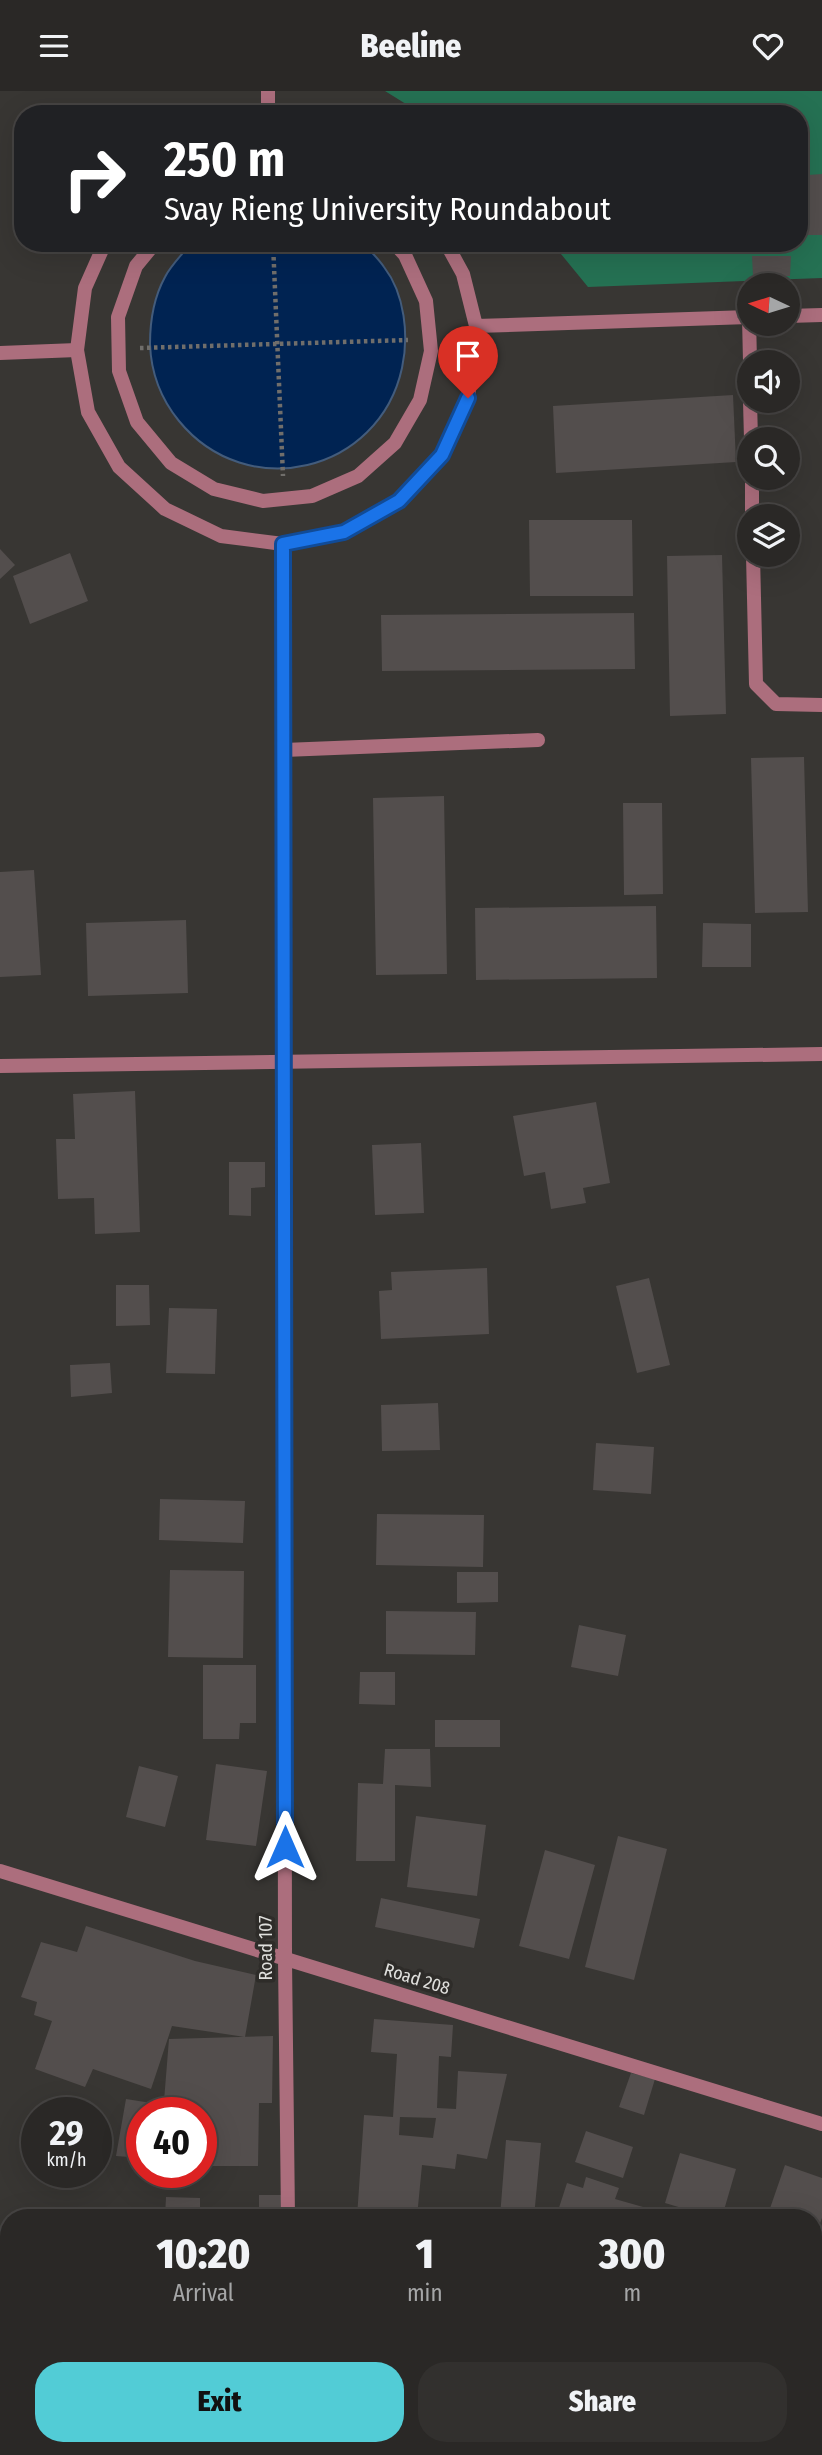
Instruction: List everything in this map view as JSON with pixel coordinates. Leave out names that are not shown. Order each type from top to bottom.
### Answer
[{"type":"street","points":[[101,252],[85,288],[77,350],[89,412],[119,467],[165,509],[221,536],[283,544],[344,532],[399,501],[442,455],[468,398],[476,326],[463,274],[451,252]]},
{"type":"street","points":[[148,252],[136,267],[118,317],[119,371],[137,422],[172,463],[214,489],[263,501],[312,496],[358,476],[395,443],[420,400],[431,351],[426,301],[402,252]]},
{"type":"street","points":[[800,316],[822,315]]},
{"type":"street","points":[[476,326],[737,317]]},
{"type":"street","points":[[0,353],[77,350]]},
{"type":"street","name":"Road 107","points":[[283,544],[285,1959],[288,2209]]},
{"type":"street","points":[[753,567],[755,684],[776,704],[822,705]]},
{"type":"street","points":[[284,750],[538,740]]},
{"type":"street","points":[[0,1066],[822,1054]]},
{"type":"street","name":"Road 208","points":[[0,1871],[822,2124]]},
{"type":"path","points":[[273,252],[283,481]]},
{"type":"path","points":[[139,338],[139,357]]},
{"type":"path","points":[[139,348],[416,339]]},
{"type":"path","points":[[275,481],[292,480]]},
{"type":"green space","points":[[385,91],[822,91],[822,278],[800,279],[800,273],[737,273],[737,281],[588,287],[559,252],[808,252],[808,105],[408,105]]},
{"type":"water","points":[[183,252],[371,252],[391,278],[404,316],[402,368],[389,404],[367,432],[339,453],[307,465],[273,468],[239,463],[207,447],[179,421],[167,404],[152,365],[150,335],[153,309],[170,268]]},
{"type":"building","points":[[822,174],[822,235],[808,235],[808,175]]},
{"type":"building","points":[[752,256],[791,256],[790,273],[753,273]]},
{"type":"building","points":[[733,395],[736,462],[556,473],[553,406]]},
{"type":"building","points":[[529,520],[632,520],[633,596],[530,596]]},
{"type":"building","points":[[0,549],[15,565],[0,579]]},
{"type":"building","points":[[70,553],[88,601],[30,624],[13,576]]},
{"type":"building","points":[[722,555],[726,714],[670,716],[667,556]]},
{"type":"building","points":[[634,613],[635,669],[382,671],[381,615]]},
{"type":"building","points":[[804,757],[808,912],[755,913],[751,758]]},
{"type":"building","points":[[444,796],[447,974],[376,975],[373,798]]},
{"type":"building","points":[[623,803],[662,803],[663,894],[624,895]]},
{"type":"building","points":[[34,870],[41,975],[0,977],[0,872]]},
{"type":"building","points":[[656,906],[657,978],[476,980],[475,908]]},
{"type":"building","points":[[186,920],[188,993],[88,996],[86,923]]},
{"type":"building","points":[[703,923],[751,924],[751,967],[702,967]]},
{"type":"building","points":[[135,1091],[140,1232],[95,1234],[94,1198],[58,1199],[56,1139],[75,1139],[73,1094]]},
{"type":"building","points":[[596,1102],[610,1183],[583,1188],[586,1203],[551,1209],[545,1172],[524,1176],[513,1116]]},
{"type":"building","points":[[421,1143],[424,1213],[375,1215],[372,1145]]},
{"type":"building","points":[[229,1162],[265,1162],[265,1187],[251,1188],[251,1216],[229,1215]]},
{"type":"building","points":[[487,1268],[489,1334],[381,1339],[379,1291],[392,1290],[391,1272]]},
{"type":"building","points":[[649,1278],[670,1365],[637,1373],[616,1286]]},
{"type":"building","points":[[116,1285],[149,1285],[150,1325],[116,1326]]},
{"type":"building","points":[[169,1308],[217,1309],[215,1374],[166,1373]]},
{"type":"building","points":[[110,1363],[112,1393],[71,1397],[70,1365]]},
{"type":"building","points":[[438,1403],[440,1450],[382,1451],[381,1405]]},
{"type":"building","points":[[596,1443],[654,1447],[651,1494],[593,1490]]},
{"type":"building","points":[[160,1499],[245,1501],[243,1543],[159,1540]]},
{"type":"building","points":[[377,1514],[484,1515],[483,1567],[376,1565]]},
{"type":"building","points":[[170,1570],[244,1571],[243,1658],[168,1657]]},
{"type":"building","points":[[457,1572],[498,1572],[498,1602],[457,1603]]},
{"type":"building","points":[[386,1611],[476,1612],[475,1655],[386,1654]]},
{"type":"building","points":[[579,1625],[626,1635],[618,1676],[571,1667]]},
{"type":"building","points":[[203,1665],[256,1665],[256,1723],[240,1723],[239,1739],[203,1739]]},
{"type":"building","points":[[360,1672],[395,1672],[395,1705],[359,1704]]},
{"type":"building","points":[[435,1720],[500,1720],[500,1747],[435,1747]]},
{"type":"building","points":[[385,1749],[430,1749],[431,1787],[395,1785],[395,1861],[356,1861],[358,1783],[383,1784]]},
{"type":"building","points":[[216,1764],[267,1771],[256,1846],[206,1840]]},
{"type":"building","points":[[139,1766],[178,1776],[165,1827],[126,1817]]},
{"type":"building","points":[[416,1816],[486,1825],[477,1896],[407,1887]]},
{"type":"building","points":[[618,1836],[667,1849],[634,1980],[585,1967]]},
{"type":"building","points":[[545,1850],[595,1865],[569,1959],[519,1946]]},
{"type":"building","points":[[381,1898],[480,1919],[474,1948],[375,1927]]},
{"type":"building","points":[[86,1926],[195,1961],[256,1975],[245,2037],[172,2026],[151,2089],[93,2069],[85,2087],[35,2069],[52,2021],[34,2015],[37,2002],[21,1997],[41,1942],[77,1952]]},
{"type":"building","points":[[374,2019],[453,2025],[451,2057],[439,2056],[437,2108],[456,2109],[458,2071],[507,2074],[487,2159],[457,2154],[455,2169],[422,2165],[418,2209],[358,2209],[364,2115],[393,2117],[397,2054],[371,2052]],"holes":[[[400,2117],[436,2118],[433,2138],[399,2135]]]},
{"type":"building","points":[[273,2036],[272,2103],[259,2103],[258,2166],[217,2166],[217,2097],[164,2097],[169,2039]]},
{"type":"building","points":[[631,2073],[655,2079],[644,2115],[619,2107]]},
{"type":"building","points":[[126,2099],[126,2157],[116,2156]]},
{"type":"building","points":[[586,2131],[633,2147],[623,2178],[575,2162]]},
{"type":"building","points":[[506,2140],[541,2143],[535,2209],[501,2209]]},
{"type":"building","points":[[680,2153],[736,2169],[724,2209],[685,2209],[665,2203]]},
{"type":"building","points":[[785,2165],[822,2178],[822,2209],[770,2209]]},
{"type":"building","points":[[586,2177],[619,2188],[615,2199],[642,2209],[559,2209],[567,2183],[583,2188]]},
{"type":"building","points":[[259,2195],[282,2195],[282,2209],[259,2209]]},
{"type":"building","points":[[166,2197],[200,2198],[200,2209],[165,2209]]},
{"type":"route","points":[[285,1847],[283,544],[344,532],[399,501],[442,455],[468,398]]}]
